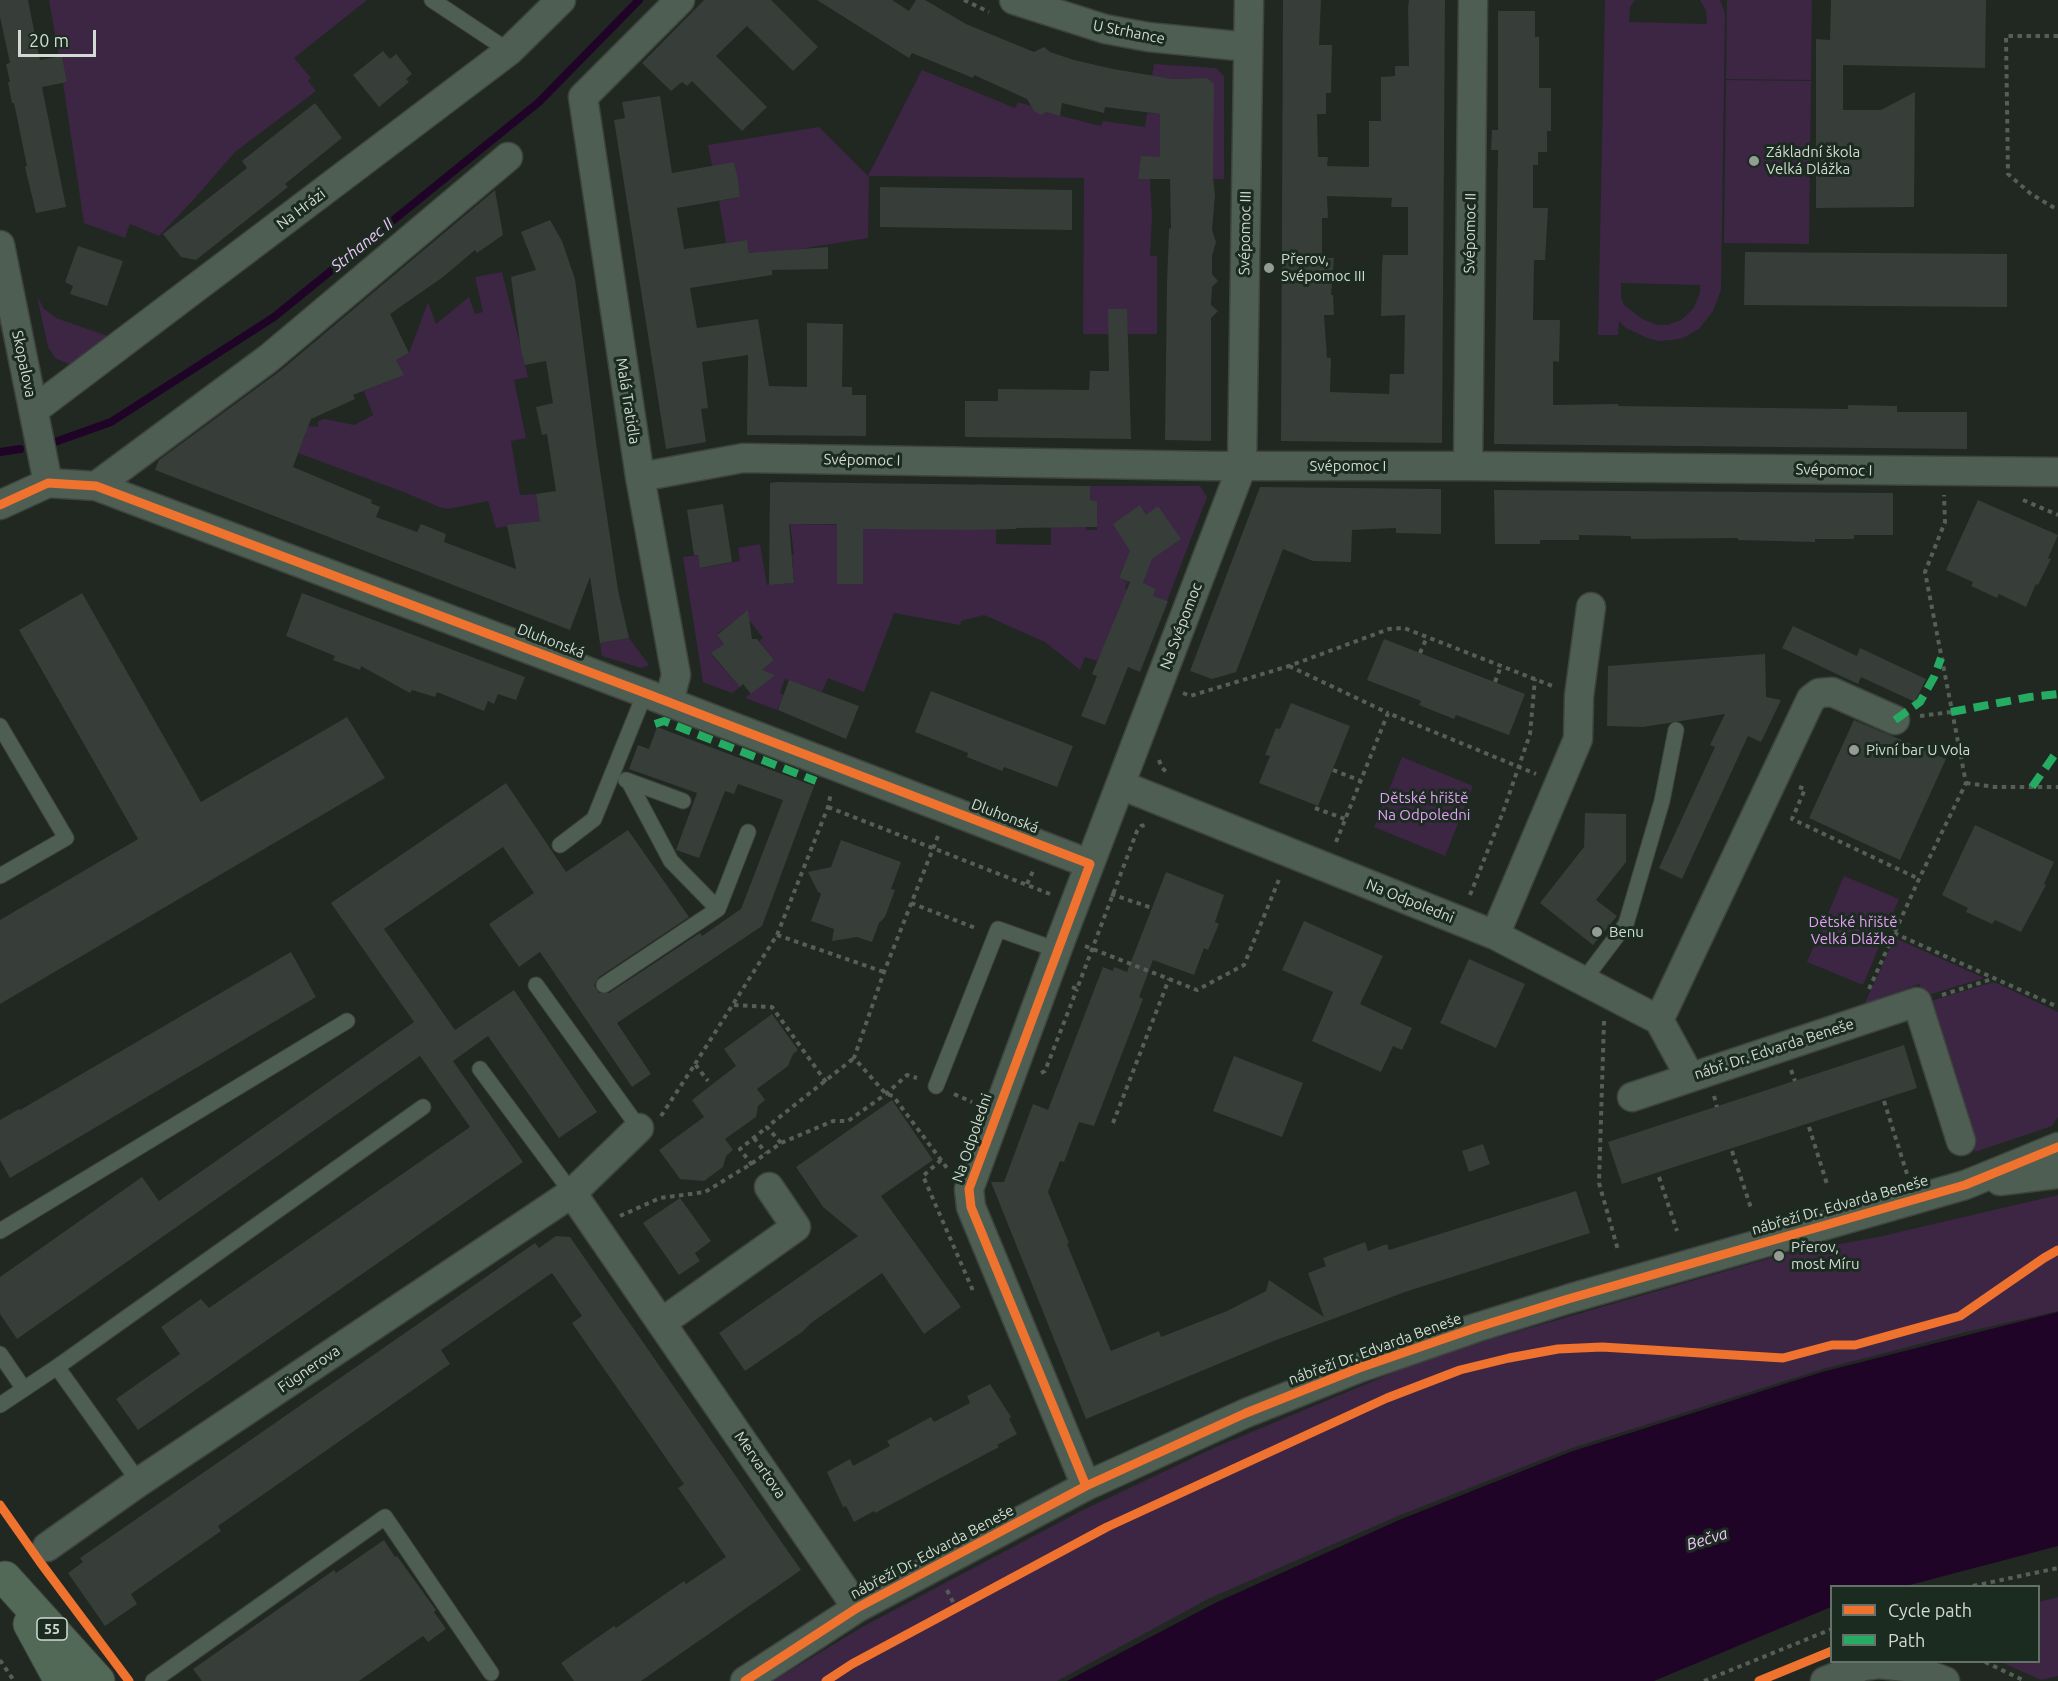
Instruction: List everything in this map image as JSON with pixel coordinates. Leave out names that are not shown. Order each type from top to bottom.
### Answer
[{"type":"main road","name":"55","points":[[2,1575],[61,1681]]},
{"type":"main road","name":"55","points":[[2,1575],[98,1681]]},
{"type":"street","name":"Na Hrázi","points":[[34,410],[509,51],[561,0]]},
{"type":"street","name":"Malá Tratidla","points":[[657,698],[676,675],[640,477],[583,97],[680,0]]},
{"type":"street","name":"Svépomoc III","points":[[1242,466],[1249,0]]},
{"type":"street","name":"Svépomoc II","points":[[1468,466],[1473,0]]},
{"type":"street","name":"U Strhance","points":[[1002,6],[1148,37],[1248,47]]},
{"type":"street","points":[[96,486],[269,358],[508,157]]},
{"type":"street","name":"Skopalova","points":[[0,245],[48,483]]},
{"type":"street","name":"Svépomoc I","points":[[640,477],[743,458],[1242,466],[2058,472]]},
{"type":"street","name":"Na Svépomoc","points":[[1121,785],[1242,466]]},
{"type":"street","name":"Dluhonská","points":[[0,505],[48,483],[96,486],[836,766],[1086,874]]},
{"type":"street","points":[[1495,935],[1578,739],[1580,696],[1591,607]]},
{"type":"street","points":[[1690,1077],[1659,1020],[1811,699],[1819,693],[1832,692],[1895,720]]},
{"type":"street","name":"Na Odpoledni","points":[[1086,1486],[970,1207],[969,1189],[1059,944],[1121,785],[1495,935],[1659,1020]]},
{"type":"street","points":[[1917,1002],[1960,1141]]},
{"type":"street","name":"nábř. Dr. Edvarda Beneše","points":[[1632,1096],[1917,1002]]},
{"type":"street","points":[[572,1193],[639,1128]]},
{"type":"street","name":"nábřeží Dr. Edvarda Beneše","points":[[745,1681],[857,1608],[1086,1486],[1246,1413],[1359,1368],[1475,1328],[1579,1295],[1965,1185],[2058,1147]]},
{"type":"street","name":"nábřeží Dr. Edvarda Beneše","points":[[1965,1185],[2058,1174]]},
{"type":"street","points":[[661,1323],[796,1227],[769,1187]]},
{"type":"street","name":"Mervartova","points":[[572,1193],[857,1608]]},
{"type":"street","name":"Fügnerova","points":[[46,1546],[572,1193]]},
{"type":"street","points":[[1825,1681],[1864,1666],[1879,1664],[1906,1667],[1945,1681]]},
{"type":"lane","points":[[432,0],[509,51]]},
{"type":"lane","points":[[560,845],[594,819],[612,776],[657,698]]},
{"type":"lane","points":[[0,726],[66,838],[0,876]]},
{"type":"lane","points":[[1594,988],[1626,924],[1662,801],[1676,730]]},
{"type":"lane","points":[[612,776],[683,801]]},
{"type":"lane","points":[[629,782],[671,861],[718,909]]},
{"type":"lane","points":[[604,985],[718,909],[748,832]]},
{"type":"lane","points":[[936,1086],[998,929],[1059,944]]},
{"type":"lane","points":[[536,985],[639,1128]]},
{"type":"lane","points":[[0,1231],[347,1021]]},
{"type":"lane","points":[[480,1069],[572,1193]]},
{"type":"lane","points":[[0,1405],[423,1107]]},
{"type":"lane","points":[[0,1354],[24,1389]]},
{"type":"lane","points":[[57,1367],[140,1482]]},
{"type":"lane","points":[[153,1681],[385,1517],[491,1673]]},
{"type":"path","points":[[964,0],[1002,6]]},
{"type":"path","points":[[2058,36],[2006,36],[2008,174],[2031,194],[2058,210]]},
{"type":"path","points":[[1858,1021],[1862,1005],[1894,933],[1966,783],[1925,572],[1945,522],[1946,471]]},
{"type":"path","points":[[2018,498],[2058,515]]},
{"type":"path","points":[[1178,691],[1190,696],[1289,666],[1389,629],[1404,628],[1580,696]]},
{"type":"path","points":[[1420,653],[1427,637]]},
{"type":"path","points":[[1289,666],[1388,713],[1559,783]]},
{"type":"path","points":[[1495,682],[1501,666]]},
{"type":"path","points":[[1468,899],[1503,812],[1530,734],[1535,679]]},
{"type":"path","points":[[1325,868],[1388,713]]},
{"type":"path","points":[[695,1064],[777,934],[828,807],[836,766]]},
{"type":"path","points":[[1333,770],[1361,781]]},
{"type":"path","points":[[1776,776],[1805,789],[1792,819],[1919,879]]},
{"type":"path","points":[[1966,783],[2058,787]]},
{"type":"path","points":[[828,807],[1051,893],[1047,901]]},
{"type":"path","points":[[1315,808],[1345,819]]},
{"type":"path","points":[[1069,986],[1077,989],[1137,831],[1141,826],[1154,825]]},
{"type":"path","points":[[751,1164],[740,1149],[854,1058],[884,972],[938,836]]},
{"type":"path","points":[[1059,944],[1092,949],[1197,990],[1244,965],[1289,853]]},
{"type":"path","points":[[1086,874],[1113,895],[1152,909]]},
{"type":"path","points":[[911,903],[996,936]]},
{"type":"path","points":[[1894,933],[2058,1007]]},
{"type":"path","points":[[777,934],[884,972]]},
{"type":"path","points":[[1917,1002],[1993,978]]},
{"type":"path","points":[[1113,1124],[1169,979]]},
{"type":"path","points":[[1594,988],[1599,1183],[1618,1250]]},
{"type":"path","points":[[734,1005],[772,1007],[826,1082]]},
{"type":"path","points":[[854,1058],[886,1094],[893,1096],[956,1179],[969,1189]]},
{"type":"path","points":[[598,1233],[614,1219],[660,1198],[705,1192],[781,1143],[833,1121],[848,1121],[886,1094],[907,1074],[981,1106]]},
{"type":"path","points":[[1884,1101],[1907,1174]]},
{"type":"path","points":[[767,1127],[781,1143]]},
{"type":"path","points":[[1809,1127],[1827,1184]]},
{"type":"path","points":[[754,1138],[766,1153]]},
{"type":"path","points":[[1732,1151],[1751,1208]]},
{"type":"path","points":[[1659,1177],[1677,1231]]},
{"type":"path","points":[[1982,1585],[2058,1568]]},
{"type":"path","points":[[945,1614],[964,1604]]},
{"type":"path","points":[[1704,1681],[1830,1630]]},
{"type":"path","points":[[0,1660],[14,1681]]},
{"type":"path","points":[[1987,1663],[2025,1681]]},
{"type":"green space","points":[[49,0],[367,0],[294,58],[311,78],[308,81],[316,91],[235,152],[159,236],[130,224],[125,238],[84,223],[63,83],[67,82],[62,56],[59,57]]},
{"type":"green space","points":[[1605,0],[1635,0],[1630,7],[1629,22],[1707,24],[1706,11],[1700,0],[1720,0],[1725,13],[1721,290],[1713,311],[1699,329],[1683,338],[1658,341],[1626,328],[1619,321],[1618,335],[1598,335]],"holes":[[[1621,283],[1700,285],[1700,293],[1693,309],[1681,320],[1667,325],[1658,325],[1642,319],[1624,305],[1621,297]]]},
{"type":"green space","points":[[1727,0],[1812,0],[1811,80],[1726,79]]},
{"type":"green space","points":[[1154,64],[1216,68],[1224,76],[1224,179],[1213,179],[1165,160],[1150,179],[1152,217],[1150,256],[1157,256],[1157,334],[1083,334],[1084,178],[869,176],[868,238],[750,257],[747,240],[726,243],[719,201],[740,197],[734,163],[712,166],[708,145],[819,127],[868,176],[922,70],[1015,108],[1018,102],[1031,106],[1038,113],[1046,112],[1101,126],[1103,121],[1145,127],[1147,113],[1160,114],[1160,127],[1214,85],[1207,78],[1173,79],[1152,76]]},
{"type":"green space","points":[[1726,80],[1811,81],[1809,244],[1724,243]]},
{"type":"green space","points":[[502,272],[528,377],[514,380],[526,438],[511,441],[520,495],[536,494],[538,509],[544,520],[496,528],[488,501],[448,509],[439,507],[298,453],[306,433],[302,425],[318,427],[318,421],[325,419],[354,425],[373,415],[364,391],[403,375],[396,360],[409,353],[428,302],[436,324],[469,297],[475,314],[483,312],[475,277]]},
{"type":"green space","points":[[37,296],[44,309],[56,318],[108,336],[71,365],[55,358],[48,347]]},
{"type":"green space","points":[[853,483],[891,484],[976,530],[986,530],[987,499],[976,498],[976,484],[996,485],[996,544],[1051,545],[1051,527],[1086,527],[1086,530],[1097,530],[1097,501],[1090,500],[1090,486],[1200,486],[1207,497],[1167,601],[1153,596],[1156,589],[1143,584],[1146,575],[1124,566],[1119,578],[1128,582],[1125,588],[1127,590],[1102,654],[1097,661],[1085,657],[1080,670],[1045,642],[984,615],[961,621],[960,625],[894,613],[864,692],[828,678],[822,692],[785,679],[780,693],[784,695],[777,710],[745,698],[768,680],[762,670],[774,660],[759,641],[763,638],[744,614],[717,634],[724,644],[711,654],[740,687],[732,693],[703,682],[683,557],[698,555],[701,568],[740,561],[738,548],[760,544],[767,585],[794,583],[792,555],[794,555],[790,524],[850,525]]},
{"type":"green space","points":[[629,638],[649,665],[641,668],[602,656],[600,643]]},
{"type":"green space","name":"Dětské hřiště Na Odpoledni","points":[[1402,757],[1473,786],[1445,856],[1374,827]]},
{"type":"green space","name":"Dětské hřiště Velká Dlážka","points":[[1844,876],[1899,899],[1863,985],[1807,962]]},
{"type":"green space","points":[[1895,938],[1984,978],[1925,996],[1919,984],[1864,1005]]},
{"type":"green space","points":[[1994,982],[2058,1012],[2058,1117],[2052,1126],[1975,1152],[1927,1002]]},
{"type":"green space","points":[[2058,1195],[2058,1311],[1823,1369],[1569,1449],[1398,1516],[1208,1599],[1057,1681],[773,1681],[864,1626],[1081,1511],[1216,1447],[1416,1363],[1781,1255],[1878,1237]]},
{"type":"green space","points":[[2058,1597],[2058,1676],[2041,1680],[2003,1663],[2040,1663],[2040,1602]]},
{"type":"water","name":"Bečva","points":[[2058,1312],[2058,1546],[1910,1585],[1830,1585],[1830,1607],[1654,1681],[1067,1681],[1215,1603],[1399,1520],[1570,1452],[1822,1372]]},
{"type":"building","points":[[0,0],[28,0],[40,60],[62,56],[67,82],[42,87],[66,207],[36,213],[8,82],[10,82],[6,64],[10,63],[0,17]]},
{"type":"building","points":[[704,0],[771,0],[818,47],[793,71],[747,26],[716,56],[767,107],[742,131],[692,81],[687,86],[682,82],[671,91],[642,63]]},
{"type":"building","points":[[817,0],[892,0],[909,11],[916,0],[925,0],[966,24],[1034,52],[1044,47],[1050,52],[1074,60],[1113,69],[1173,79],[1207,78],[1214,84],[1213,178],[1215,195],[1212,230],[1216,242],[1212,256],[1212,274],[1218,281],[1212,287],[1211,305],[1218,311],[1211,318],[1211,441],[1165,440],[1167,285],[1169,228],[1171,229],[1170,179],[1138,179],[1141,156],[1160,157],[1160,114],[1105,107],[1104,113],[1062,103],[1060,116],[1046,112],[1041,115],[1034,111],[1027,99],[974,75],[973,78],[912,53],[909,58]]},
{"type":"building","points":[[1283,0],[1321,0],[1319,45],[1332,45],[1331,93],[1326,93],[1326,114],[1317,114],[1318,157],[1328,157],[1327,166],[1369,167],[1369,121],[1381,121],[1381,77],[1395,76],[1395,66],[1409,66],[1409,0],[1445,0],[1442,443],[1281,441]],"holes":[[[1327,196],[1392,198],[1391,207],[1408,207],[1408,255],[1383,255],[1381,316],[1405,315],[1404,374],[1390,374],[1389,394],[1330,392],[1331,358],[1327,358],[1324,315],[1334,315],[1333,295],[1331,295],[1334,258],[1322,258],[1322,218],[1328,218]]]},
{"type":"building","points":[[1831,0],[1986,0],[1985,68],[1843,65],[1843,110],[1881,110],[1915,92],[1914,207],[1816,208],[1816,39],[1830,40]]},
{"type":"building","points":[[1498,11],[1535,11],[1535,37],[1539,37],[1539,88],[1551,88],[1551,131],[1547,131],[1547,152],[1538,152],[1538,165],[1533,165],[1533,208],[1548,208],[1545,260],[1534,260],[1533,320],[1560,320],[1559,362],[1553,361],[1553,405],[1618,404],[1618,406],[1848,409],[1848,405],[1897,406],[1897,412],[1967,412],[1967,449],[1494,444],[1498,150],[1491,150],[1492,130],[1498,130]]},
{"type":"building","points":[[383,51],[390,59],[396,54],[412,74],[406,79],[409,82],[379,107],[353,75]]},
{"type":"building","points":[[660,96],[672,173],[734,162],[738,180],[740,197],[677,208],[684,249],[747,240],[749,253],[828,247],[828,269],[772,270],[772,275],[690,288],[697,328],[758,319],[769,386],[807,387],[807,323],[843,324],[842,387],[852,387],[852,395],[866,395],[866,436],[747,435],[748,355],[702,362],[708,408],[701,409],[706,442],[666,449],[614,120],[625,118],[622,102]]},
{"type":"building","points":[[315,103],[342,138],[285,184],[288,187],[196,260],[181,257],[163,234],[247,168],[242,161]]},
{"type":"building","points":[[880,187],[1072,190],[1072,230],[880,227]]},
{"type":"building","points":[[495,190],[503,235],[477,253],[475,250],[443,277],[390,314],[409,353],[396,360],[404,375],[353,395],[355,399],[311,419],[293,467],[372,500],[371,503],[380,507],[376,517],[417,532],[421,524],[446,534],[444,542],[516,569],[507,525],[540,521],[536,494],[556,491],[547,434],[542,435],[536,407],[553,403],[546,361],[525,365],[511,277],[536,270],[521,232],[550,220],[562,241],[575,279],[618,590],[629,638],[600,643],[590,577],[570,630],[155,470],[159,460],[280,371]]},
{"type":"building","points":[[78,246],[123,261],[107,306],[70,294],[73,286],[65,282]]},
{"type":"building","points":[[1745,252],[2007,254],[2007,307],[1744,305]]},
{"type":"building","points":[[1108,309],[1127,309],[1131,439],[965,437],[965,401],[998,401],[998,389],[1089,390],[1090,371],[1109,371]]},
{"type":"building","points":[[770,483],[1090,486],[1090,500],[1097,501],[1097,527],[975,530],[863,529],[863,584],[837,584],[837,524],[789,524],[794,583],[769,585]]},
{"type":"building","points":[[1260,487],[1441,489],[1441,534],[1396,533],[1396,528],[1352,530],[1351,562],[1313,561],[1283,549],[1236,672],[1212,679],[1190,671]]},
{"type":"building","points":[[1494,490],[1893,493],[1893,535],[1854,535],[1854,539],[1815,539],[1815,542],[1738,540],[1738,538],[1631,539],[1631,536],[1579,535],[1579,540],[1540,540],[1540,544],[1495,544]]},
{"type":"building","points":[[1978,500],[2058,535],[2048,558],[2051,559],[2026,607],[1999,594],[1997,598],[1971,586],[1973,582],[1946,570]]},
{"type":"building","points":[[723,504],[732,562],[700,568],[698,555],[694,555],[687,510]]},
{"type":"building","points":[[1140,505],[1146,515],[1158,506],[1181,539],[1152,559],[1143,583],[1156,589],[1153,596],[1168,601],[1140,672],[1128,667],[1105,725],[1081,716],[1097,676],[1092,674],[1130,582],[1119,578],[1130,551],[1113,524]]},
{"type":"building","points":[[82,593],[201,802],[347,717],[385,778],[0,1004],[0,920],[138,839],[19,630]]},
{"type":"building","points":[[302,593],[525,677],[516,700],[498,694],[494,704],[488,701],[484,711],[437,692],[435,697],[412,690],[410,693],[361,666],[360,670],[333,660],[335,656],[286,636]]},
{"type":"building","points":[[748,610],[752,639],[757,639],[774,660],[762,670],[775,675],[751,694],[743,684],[740,687],[711,653],[724,644],[717,635]]},
{"type":"building","points":[[1793,626],[1857,656],[1860,648],[1926,679],[1915,702],[1861,677],[1858,684],[1782,648]]},
{"type":"building","points":[[1384,639],[1525,694],[1509,735],[1456,715],[1454,719],[1419,705],[1421,701],[1367,680]]},
{"type":"building","points":[[1765,654],[1766,697],[1781,700],[1761,742],[1748,736],[1682,879],[1659,868],[1715,747],[1710,745],[1725,714],[1643,727],[1607,726],[1608,666]]},
{"type":"building","points":[[789,680],[859,706],[846,739],[778,710]]},
{"type":"building","points":[[931,691],[1073,746],[1057,787],[1004,767],[1002,771],[967,757],[968,753],[915,732]]},
{"type":"building","points":[[1291,703],[1350,726],[1318,806],[1259,783],[1270,756],[1265,755],[1276,728],[1280,729]]},
{"type":"building","points":[[1854,720],[1946,759],[1900,860],[1809,818]]},
{"type":"building","points":[[657,727],[814,786],[762,926],[617,1023],[651,1074],[632,1087],[540,952],[519,967],[489,924],[534,893],[503,847],[384,929],[455,1030],[514,990],[597,1112],[559,1138],[488,1036],[453,1061],[523,1162],[138,1430],[116,1399],[180,1354],[161,1327],[201,1299],[209,1308],[470,1127],[420,1056],[17,1339],[0,1314],[0,1277],[142,1177],[159,1201],[414,1022],[331,903],[506,783],[566,872],[628,830],[689,917],[599,977],[594,985],[599,993],[609,993],[700,933],[702,936],[741,909],[783,800],[738,784],[734,794],[725,791],[699,858],[676,850],[697,793],[629,769],[638,745],[649,749]]},
{"type":"building","points":[[1585,813],[1626,814],[1626,862],[1596,900],[1617,916],[1593,945],[1540,903],[1584,847]]},
{"type":"building","points":[[1975,825],[2054,862],[2044,884],[2046,885],[2021,932],[1995,920],[1992,924],[1966,912],[1968,908],[1942,895]]},
{"type":"building","points":[[841,840],[901,862],[891,889],[895,890],[872,942],[857,937],[832,941],[834,929],[811,921],[821,894],[808,872],[831,867]]},
{"type":"building","points":[[1166,872],[1224,895],[1215,922],[1219,924],[1208,950],[1204,948],[1194,975],[1153,960],[1139,997],[1143,999],[1094,1126],[1079,1122],[1064,1162],[1060,1161],[1048,1192],[1111,1351],[1159,1331],[1161,1337],[1227,1311],[1266,1291],[1269,1280],[1324,1317],[1308,1273],[1326,1266],[1323,1258],[1365,1242],[1368,1251],[1387,1244],[1389,1250],[1576,1191],[1590,1233],[1405,1292],[1271,1342],[1086,1419],[991,1182],[1004,1182],[1033,1104],[1048,1110],[1103,967],[1113,971],[1114,967],[1127,972]]},
{"type":"building","points":[[1304,921],[1383,956],[1360,1004],[1412,1028],[1402,1050],[1393,1046],[1381,1072],[1312,1041],[1333,992],[1282,970]]},
{"type":"building","points":[[291,952],[316,997],[10,1178],[0,1160],[0,1120]]},
{"type":"building","points":[[1469,959],[1525,984],[1496,1048],[1440,1023]]},
{"type":"building","points":[[772,1014],[798,1050],[793,1054],[788,1066],[757,1089],[765,1100],[758,1106],[756,1117],[725,1139],[733,1150],[726,1156],[723,1167],[704,1181],[680,1179],[659,1150],[704,1117],[692,1100],[736,1066],[724,1049]]},
{"type":"building","points":[[1904,1045],[1917,1088],[1622,1184],[1608,1142]]},
{"type":"building","points":[[1234,1056],[1303,1083],[1282,1137],[1213,1111]]},
{"type":"building","points":[[892,1100],[933,1160],[881,1196],[961,1307],[924,1334],[882,1273],[745,1371],[719,1333],[858,1236],[823,1207],[796,1167]]},
{"type":"building","points":[[1483,1144],[1490,1164],[1469,1172],[1462,1151]]},
{"type":"building","points":[[680,1198],[711,1241],[695,1253],[700,1261],[679,1275],[643,1223]]},
{"type":"building","points":[[556,1236],[570,1237],[801,1570],[641,1681],[574,1681],[561,1663],[684,1581],[686,1584],[726,1557],[678,1488],[684,1484],[572,1323],[582,1316],[552,1273],[441,1350],[450,1364],[218,1526],[221,1531],[131,1594],[137,1604],[105,1626],[68,1573],[83,1562],[80,1558],[535,1243],[539,1248]]},
{"type":"building","points":[[990,1384],[1011,1417],[1009,1419],[1017,1434],[997,1445],[999,1447],[854,1522],[846,1506],[843,1507],[827,1472],[850,1459],[853,1466],[890,1446],[887,1441],[931,1417],[934,1422],[970,1403],[967,1396]]},
{"type":"building","points":[[384,1540],[436,1610],[434,1612],[446,1629],[428,1642],[423,1636],[359,1681],[202,1681],[193,1669],[334,1570],[336,1573]]},
{"type":"waterway","name":"Strhanec II","points":[[52,443],[111,422],[274,317],[539,102],[639,0]]},
{"type":"waterway","name":"Strhanec II","points":[[0,452],[20,449]]},
{"type":"marked path","points":[[1895,720],[1920,702],[1934,677],[1941,658]]},
{"type":"marked path","points":[[1951,712],[2058,694]]},
{"type":"marked path","points":[[655,724],[664,721],[816,781]]},
{"type":"marked path","points":[[2032,787],[2058,750]]},
{"type":"cycle path","points":[[0,505],[48,483],[96,486],[1090,864],[969,1189],[971,1207],[1086,1486]]},
{"type":"cycle path","points":[[745,1681],[857,1608],[1086,1486],[1246,1413],[1359,1368],[1475,1328],[1965,1185],[2058,1147]]},
{"type":"cycle path","points":[[826,1681],[852,1664],[1107,1527],[1387,1398],[1460,1370],[1558,1349],[1602,1347],[1783,1358],[1832,1345],[1855,1345],[1960,1316],[2058,1250]]},
{"type":"cycle path","points":[[0,1505],[129,1681]]},
{"type":"cycle path","points":[[1759,1681],[1830,1652]]},
{"type":"place","name":"Základní škola Velká Dlážka","points":[[1754,161]]},
{"type":"place","name":"Přerov, Svépomoc III","points":[[1269,268]]},
{"type":"place","name":"Pivní bar U Vola","points":[[1854,750]]},
{"type":"place","name":"Benu","points":[[1597,932]]},
{"type":"place","name":"Přerov, most Míru","points":[[1779,1256]]}]
